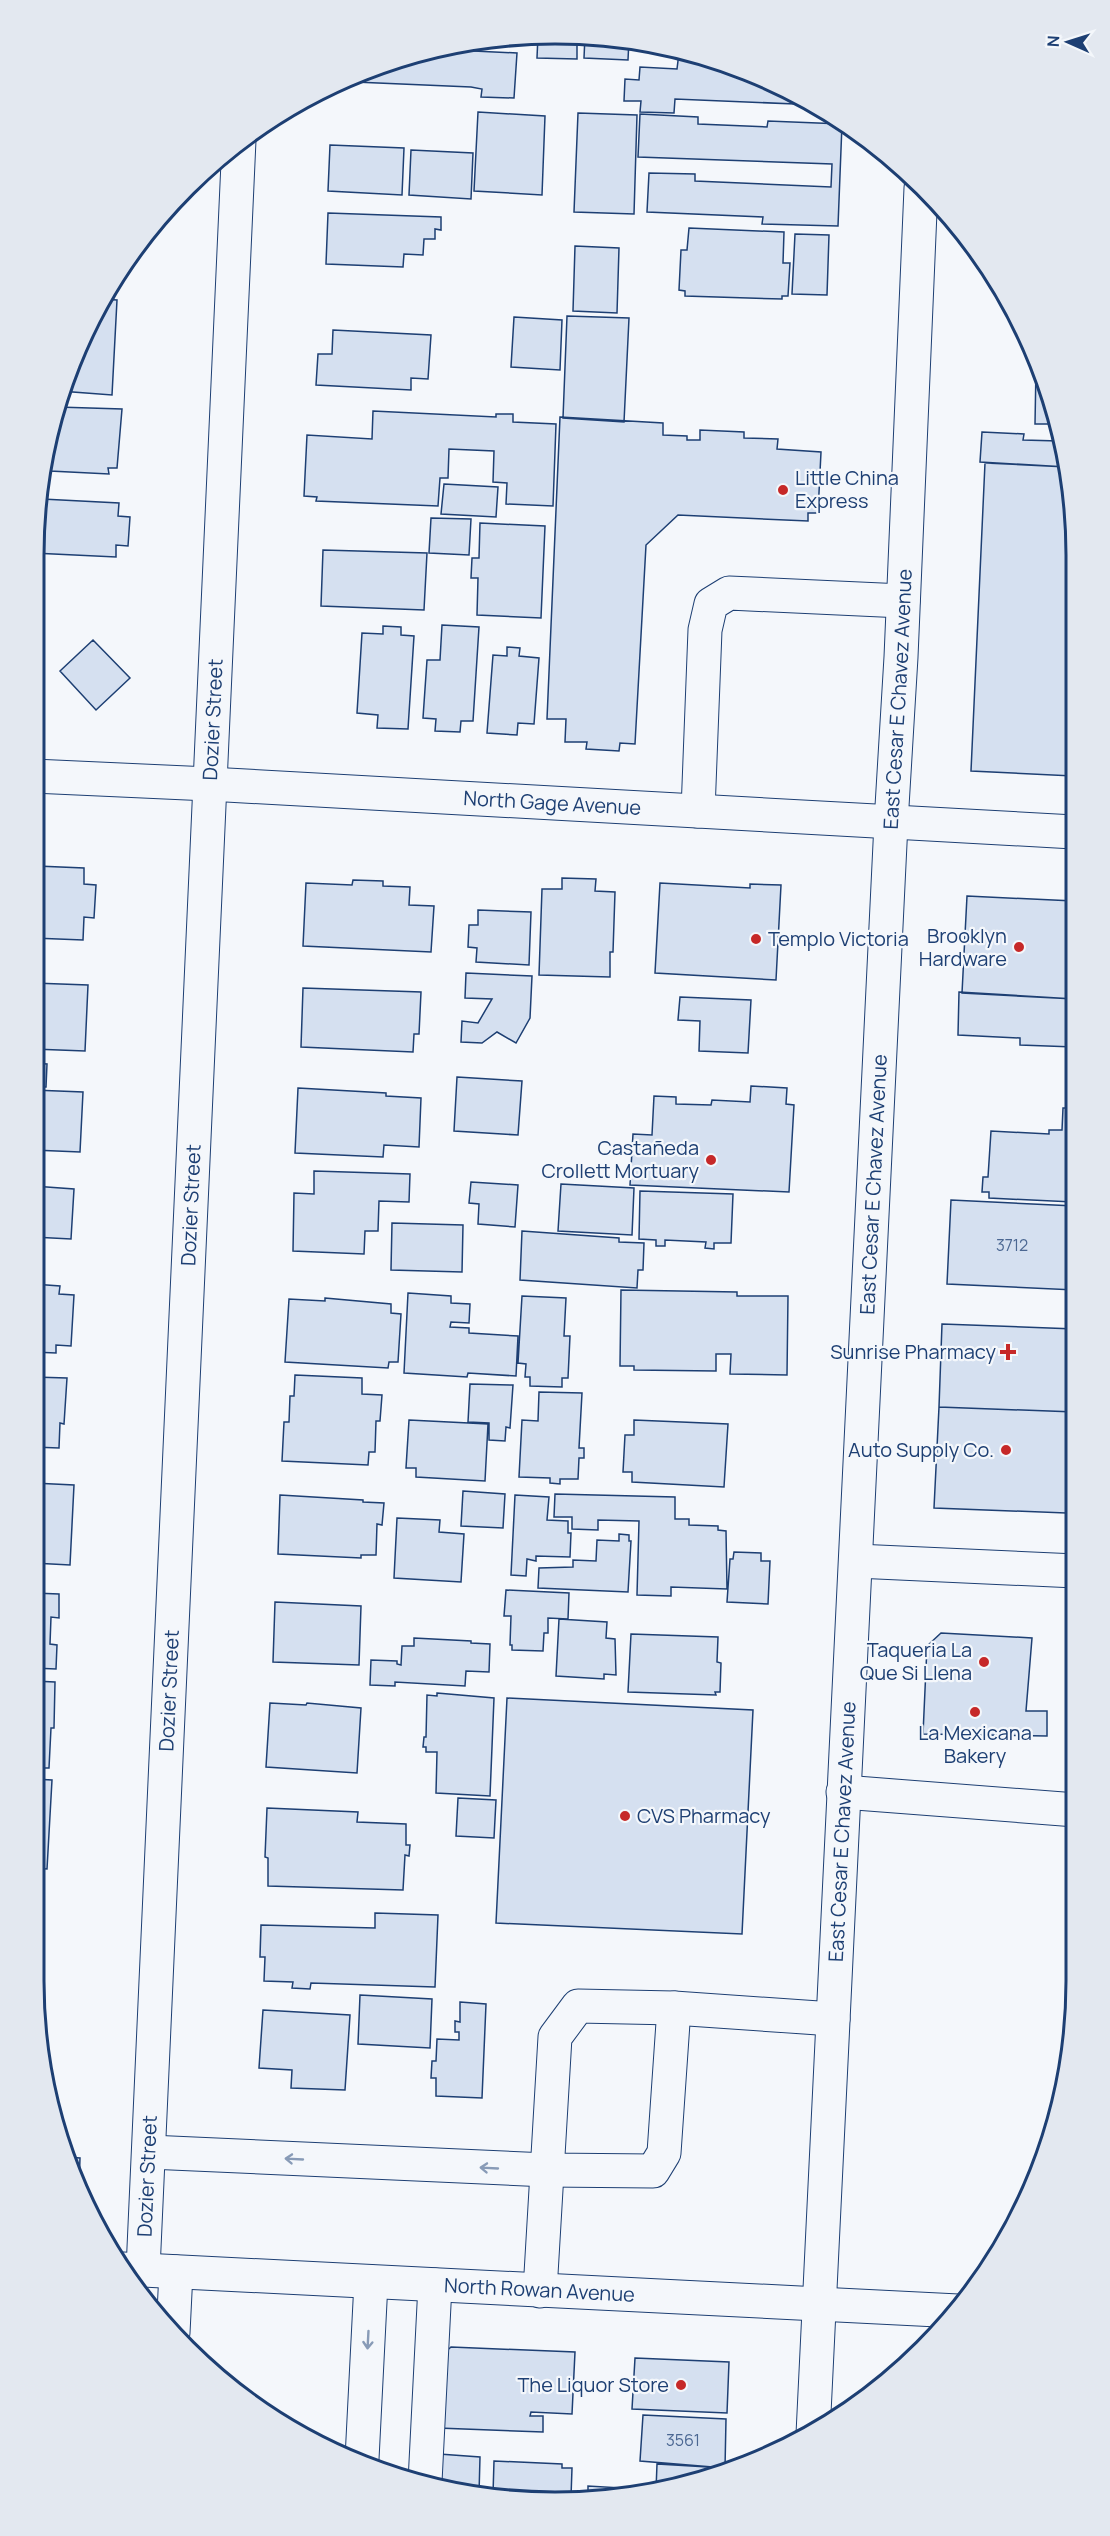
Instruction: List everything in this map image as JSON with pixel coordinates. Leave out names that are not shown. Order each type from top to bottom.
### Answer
[{"type":"street","name":"Dozier Street","points":[[133,2269],[149,2152],[238,154]]},
{"type":"street","name":"East Cesar E Chavez Avenue","points":[[814,2422],[921,197]]},
{"type":"street","points":[[698,811],[705,630],[711,604],[729,593],[903,601]]},
{"type":"street","name":"North Gage Avenue","points":[[44,776],[1066,832]]},
{"type":"street","points":[[856,1561],[1066,1571]]},
{"type":"street","points":[[843,1792],[1066,1809]]},
{"type":"street","points":[[540,2291],[555,2037],[578,2006],[674,2008],[833,2019]]},
{"type":"street","points":[[149,2152],[547,2170],[653,2171],[664,2153],[674,2008]]},
{"type":"street","name":"North Rowan Avenue","points":[[134,2270],[946,2311]]},
{"type":"street","points":[[173,2321],[176,2272]]},
{"type":"street","points":[[362,2455],[371,2282]]},
{"type":"street","points":[[425,2476],[435,2285]]},
{"type":"building","points":[[538,45],[577,45],[577,59],[537,58]]},
{"type":"building","points":[[585,45],[629,49],[628,60],[584,58]]},
{"type":"building","points":[[470,51],[517,53],[514,98],[481,97],[482,89],[359,82],[455,53]]},
{"type":"building","points":[[678,59],[687,61],[751,82],[795,104],[675,99],[674,113],[640,112],[641,101],[624,101],[625,79],[639,80],[640,67],[677,69]]},
{"type":"building","points":[[478,112],[545,116],[542,195],[474,191]]},
{"type":"building","points":[[578,113],[637,115],[634,214],[574,212]]},
{"type":"building","points":[[640,114],[698,117],[698,124],[767,127],[768,121],[829,123],[842,132],[838,226],[762,224],[763,217],[647,212],[649,173],[695,174],[695,181],[831,187],[832,164],[638,157]]},
{"type":"building","points":[[330,145],[404,148],[402,195],[328,191]]},
{"type":"building","points":[[411,150],[473,153],[471,199],[409,195]]},
{"type":"building","points":[[328,213],[441,217],[441,230],[435,229],[435,239],[424,239],[423,255],[404,254],[403,267],[326,264]]},
{"type":"building","points":[[689,228],[784,232],[783,263],[790,263],[788,296],[782,296],[782,299],[685,296],[685,291],[679,290],[681,250],[687,250]]},
{"type":"building","points":[[795,234],[829,235],[827,295],[792,294]]},
{"type":"building","points":[[575,246],[619,248],[617,313],[573,311]]},
{"type":"building","points":[[112,300],[117,300],[112,395],[71,392],[82,359]]},
{"type":"building","points":[[567,316],[629,318],[624,422],[563,418]]},
{"type":"building","points":[[514,317],[562,320],[560,370],[511,367]]},
{"type":"building","points":[[333,330],[431,335],[428,379],[411,378],[411,390],[316,385],[318,354],[332,354]]},
{"type":"building","points":[[1036,382],[1049,424],[1035,424]]},
{"type":"building","points":[[66,407],[122,409],[117,468],[108,468],[109,474],[51,471]]},
{"type":"building","points":[[373,411],[496,417],[496,414],[513,414],[513,422],[556,424],[553,506],[506,504],[507,483],[493,482],[494,451],[449,449],[448,478],[440,478],[438,506],[316,501],[317,497],[304,496],[307,435],[372,439]]},
{"type":"building","points":[[560,417],[663,423],[663,435],[687,436],[687,440],[700,440],[700,430],[744,432],[744,438],[778,439],[777,449],[821,452],[818,513],[808,513],[808,521],[678,515],[646,545],[635,744],[620,743],[619,751],[586,749],[587,742],[565,742],[566,719],[547,719]]},
{"type":"building","points":[[982,432],[1024,434],[1023,440],[1053,441],[1059,467],[980,462]]},
{"type":"building","points":[[985,463],[1059,467],[1066,555],[1066,776],[971,771]]},
{"type":"building","points":[[444,484],[498,487],[496,517],[441,514]]},
{"type":"building","points":[[47,499],[119,503],[118,516],[130,517],[128,546],[116,545],[116,557],[44,554]]},
{"type":"building","points":[[431,518],[471,519],[469,555],[429,553]]},
{"type":"building","points":[[480,523],[545,526],[541,618],[477,615],[478,578],[471,578],[472,558],[479,558]]},
{"type":"building","points":[[323,550],[427,553],[424,610],[321,606]]},
{"type":"building","points":[[442,625],[479,627],[473,721],[461,721],[460,732],[435,731],[436,719],[423,718],[427,660],[440,660]]},
{"type":"building","points":[[383,626],[401,627],[401,635],[414,636],[408,729],[377,728],[378,715],[357,713],[362,633],[383,634]]},
{"type":"building","points":[[93,640],[130,678],[96,710],[60,671]]},
{"type":"building","points":[[507,647],[520,648],[519,656],[539,658],[534,724],[518,723],[517,735],[487,733],[493,655],[507,656]]},
{"type":"building","points":[[44,866],[84,868],[84,884],[96,885],[94,918],[84,917],[83,940],[44,938]]},
{"type":"building","points":[[562,878],[596,879],[595,891],[615,892],[610,977],[539,975],[542,889],[562,889]]},
{"type":"building","points":[[353,880],[383,881],[383,886],[410,887],[409,905],[434,906],[431,952],[303,946],[306,883],[352,885]]},
{"type":"building","points":[[660,883],[750,888],[750,884],[781,885],[776,980],[655,973]]},
{"type":"building","name":"Brooklyn Hardware","points":[[967,896],[1066,901],[1066,999],[962,993]]},
{"type":"building","points":[[478,910],[531,912],[529,965],[476,962],[477,948],[468,947],[469,925],[478,925]]},
{"type":"building","points":[[466,973],[532,976],[530,1018],[516,1043],[497,1032],[482,1043],[461,1042],[462,1021],[478,1023],[492,999],[465,998]]},
{"type":"building","points":[[44,983],[88,985],[85,1051],[44,1049]]},
{"type":"building","points":[[303,988],[421,992],[419,1034],[414,1034],[413,1052],[301,1047]]},
{"type":"building","points":[[959,992],[1066,999],[1066,1047],[1020,1045],[1020,1038],[958,1035]]},
{"type":"building","points":[[680,997],[751,1000],[748,1053],[699,1051],[700,1021],[678,1020]]},
{"type":"building","points":[[44,1064],[47,1064],[46,1087],[44,1087]]},
{"type":"building","points":[[457,1077],[522,1081],[518,1135],[454,1131]]},
{"type":"building","name":"Castañeda Crollett Mortuary","points":[[751,1086],[787,1088],[786,1104],[794,1105],[789,1192],[630,1185],[633,1134],[652,1135],[654,1096],[676,1097],[676,1104],[711,1105],[712,1100],[750,1102]]},
{"type":"building","points":[[298,1088],[386,1093],[386,1096],[421,1098],[419,1147],[384,1145],[383,1157],[295,1153]]},
{"type":"building","points":[[44,1090],[83,1092],[80,1152],[44,1150]]},
{"type":"building","points":[[1063,1108],[1066,1108],[1066,1202],[989,1198],[989,1192],[982,1192],[983,1177],[988,1177],[991,1131],[1049,1134],[1049,1130],[1062,1130]]},
{"type":"building","points":[[314,1171],[410,1174],[409,1202],[379,1201],[378,1231],[365,1231],[364,1254],[293,1251],[294,1193],[314,1194]]},
{"type":"building","points":[[471,1182],[518,1185],[515,1227],[478,1224],[479,1204],[469,1203]]},
{"type":"building","points":[[561,1184],[634,1188],[632,1235],[558,1231]]},
{"type":"building","points":[[44,1187],[74,1189],[71,1239],[44,1238]]},
{"type":"building","points":[[640,1191],[733,1194],[731,1243],[714,1243],[714,1249],[705,1248],[706,1242],[665,1240],[665,1246],[656,1246],[656,1240],[639,1239]]},
{"type":"building","points":[[951,1200],[1066,1206],[1066,1290],[947,1284]]},
{"type":"building","points":[[392,1223],[463,1225],[462,1272],[391,1270]]},
{"type":"building","points":[[522,1231],[619,1238],[619,1242],[644,1243],[643,1270],[638,1270],[637,1288],[520,1280]]},
{"type":"building","points":[[44,1285],[60,1286],[59,1294],[74,1295],[71,1346],[56,1345],[56,1353],[44,1352]]},
{"type":"building","points":[[621,1290],[737,1292],[737,1296],[788,1296],[787,1375],[730,1374],[731,1354],[716,1354],[716,1371],[634,1370],[634,1366],[620,1366]]},
{"type":"building","points":[[408,1293],[451,1296],[451,1303],[470,1304],[469,1323],[451,1322],[450,1327],[469,1328],[469,1333],[518,1336],[516,1376],[468,1373],[467,1377],[404,1373]]},
{"type":"building","points":[[522,1296],[566,1298],[564,1336],[570,1336],[568,1378],[562,1378],[562,1387],[530,1386],[530,1377],[525,1377],[526,1364],[518,1363]]},
{"type":"building","points":[[325,1298],[391,1304],[391,1313],[401,1314],[398,1362],[389,1362],[388,1368],[285,1362],[289,1299],[325,1301]]},
{"type":"building","name":"Sunrise Pharmacy","points":[[942,1324],[1066,1329],[1066,1412],[939,1407]]},
{"type":"building","points":[[295,1375],[362,1378],[362,1394],[382,1395],[380,1421],[376,1421],[375,1452],[369,1452],[368,1465],[282,1461],[284,1422],[289,1422],[290,1396],[294,1396]]},
{"type":"building","points":[[44,1377],[67,1378],[64,1424],[60,1423],[59,1448],[44,1447]]},
{"type":"building","points":[[470,1384],[513,1385],[510,1428],[506,1427],[505,1441],[489,1440],[489,1423],[468,1422]]},
{"type":"building","points":[[539,1392],[582,1393],[579,1448],[584,1448],[584,1458],[579,1458],[578,1479],[560,1479],[560,1484],[550,1483],[550,1478],[519,1477],[522,1420],[538,1421]]},
{"type":"building","name":"Auto Supply Co.","points":[[939,1407],[1066,1412],[1066,1513],[934,1508]]},
{"type":"building","points":[[409,1420],[488,1424],[485,1481],[416,1477],[416,1468],[406,1468]]},
{"type":"building","points":[[634,1420],[728,1424],[724,1487],[632,1482],[632,1472],[623,1472],[625,1435],[634,1435]]},
{"type":"building","points":[[44,1484],[74,1485],[70,1565],[44,1564]]},
{"type":"building","points":[[463,1491],[505,1494],[503,1528],[461,1526]]},
{"type":"building","points":[[555,1494],[675,1497],[675,1519],[689,1519],[689,1525],[718,1526],[718,1530],[726,1531],[727,1589],[671,1587],[671,1596],[637,1595],[639,1521],[598,1520],[598,1530],[572,1529],[572,1517],[554,1517]]},
{"type":"building","points":[[280,1495],[384,1503],[382,1525],[377,1524],[376,1555],[361,1555],[361,1558],[278,1554]]},
{"type":"building","points":[[515,1495],[549,1497],[547,1520],[568,1521],[568,1533],[571,1533],[570,1557],[536,1556],[536,1561],[527,1559],[526,1576],[511,1575]]},
{"type":"building","points":[[397,1518],[440,1520],[439,1532],[464,1534],[461,1582],[394,1578]]},
{"type":"building","points":[[619,1534],[629,1535],[629,1541],[631,1541],[628,1592],[538,1588],[539,1568],[573,1567],[573,1560],[596,1561],[597,1540],[619,1541]]},
{"type":"building","points":[[734,1552],[761,1553],[761,1561],[770,1561],[768,1604],[727,1602],[730,1559],[733,1559]]},
{"type":"building","points":[[506,1590],[569,1593],[568,1619],[548,1618],[548,1633],[544,1633],[543,1651],[512,1650],[512,1645],[510,1645],[511,1616],[504,1616]]},
{"type":"building","points":[[44,1593],[59,1594],[59,1618],[51,1617],[50,1644],[57,1645],[56,1669],[44,1668]]},
{"type":"building","points":[[275,1602],[361,1606],[359,1665],[273,1662]]},
{"type":"building","points":[[559,1619],[607,1622],[606,1638],[615,1639],[616,1675],[604,1674],[604,1679],[556,1676]]},
{"type":"building","points":[[941,1633],[1032,1638],[1026,1711],[1047,1711],[1047,1736],[923,1734],[927,1646]]},
{"type":"building","points":[[631,1634],[718,1637],[717,1662],[721,1663],[720,1692],[715,1692],[716,1695],[628,1692]]},
{"type":"building","points":[[414,1638],[490,1644],[489,1672],[466,1671],[465,1686],[395,1682],[395,1686],[370,1685],[371,1660],[397,1661],[397,1664],[401,1665],[402,1646],[414,1646]]},
{"type":"building","points":[[44,1682],[55,1682],[54,1728],[51,1728],[49,1768],[44,1768]]},
{"type":"building","points":[[437,1693],[494,1698],[490,1796],[436,1793],[437,1752],[426,1752],[426,1747],[423,1747],[424,1737],[426,1737],[427,1695],[437,1696]]},
{"type":"building","name":"CVS Pharmacy","points":[[507,1698],[753,1710],[742,1934],[496,1923]]},
{"type":"building","points":[[270,1703],[306,1705],[307,1703],[361,1708],[357,1773],[266,1767]]},
{"type":"building","points":[[44,1780],[52,1780],[47,1869],[44,1869]]},
{"type":"building","points":[[458,1798],[496,1800],[494,1838],[456,1836]]},
{"type":"building","points":[[267,1808],[358,1812],[357,1822],[406,1824],[406,1845],[410,1845],[409,1856],[405,1855],[403,1890],[268,1886],[268,1858],[265,1857]]},
{"type":"building","points":[[375,1913],[438,1915],[435,1987],[311,1983],[310,1989],[292,1988],[293,1982],[264,1981],[265,1957],[260,1957],[261,1925],[375,1928]]},
{"type":"building","points":[[360,1995],[432,1999],[430,2048],[358,2044]]},
{"type":"building","points":[[460,2002],[486,2004],[482,2098],[436,2096],[436,2078],[431,2078],[432,2061],[436,2061],[437,2039],[459,2040],[459,2032],[455,2032],[455,2021],[460,2022]]},
{"type":"building","points":[[263,2010],[350,2015],[345,2090],[291,2088],[292,2070],[259,2068]]},
{"type":"building","points":[[75,2158],[80,2158],[80,2170]]},
{"type":"building","points":[[451,2347],[575,2352],[572,2414],[531,2412],[530,2416],[543,2416],[543,2432],[438,2428],[442,2355]]},
{"type":"building","name":"The Liquor Store","points":[[635,2358],[729,2362],[727,2413],[632,2409]]},
{"type":"building","points":[[643,2415],[726,2419],[725,2463],[713,2467],[640,2461]]},
{"type":"building","points":[[439,2454],[480,2457],[479,2487],[438,2479]]},
{"type":"building","points":[[494,2461],[562,2464],[562,2468],[572,2468],[571,2492],[493,2488]]},
{"type":"building","points":[[657,2464],[712,2467],[687,2475],[656,2483]]},
{"type":"building","points":[[588,2486],[622,2488],[588,2491]]},
{"type":"place","name":"Little China Express","points":[[783,490]]},
{"type":"place","name":"Templo Victoria","points":[[756,939]]},
{"type":"place","name":"Brooklyn Hardware","points":[[1019,947]]},
{"type":"place","name":"Castañeda Crollett Mortuary","points":[[711,1160]]},
{"type":"place","name":"Sunrise Pharmacy","points":[[1008,1352]]},
{"type":"place","name":"Auto Supply Co.","points":[[1006,1450]]},
{"type":"place","name":"Taqueria La Que Si Llena","points":[[984,1662]]},
{"type":"place","name":"La Mexicana Bakery","points":[[975,1712]]},
{"type":"place","name":"CVS Pharmacy","points":[[625,1816]]},
{"type":"place","name":"The Liquor Store","points":[[681,2385]]}]
